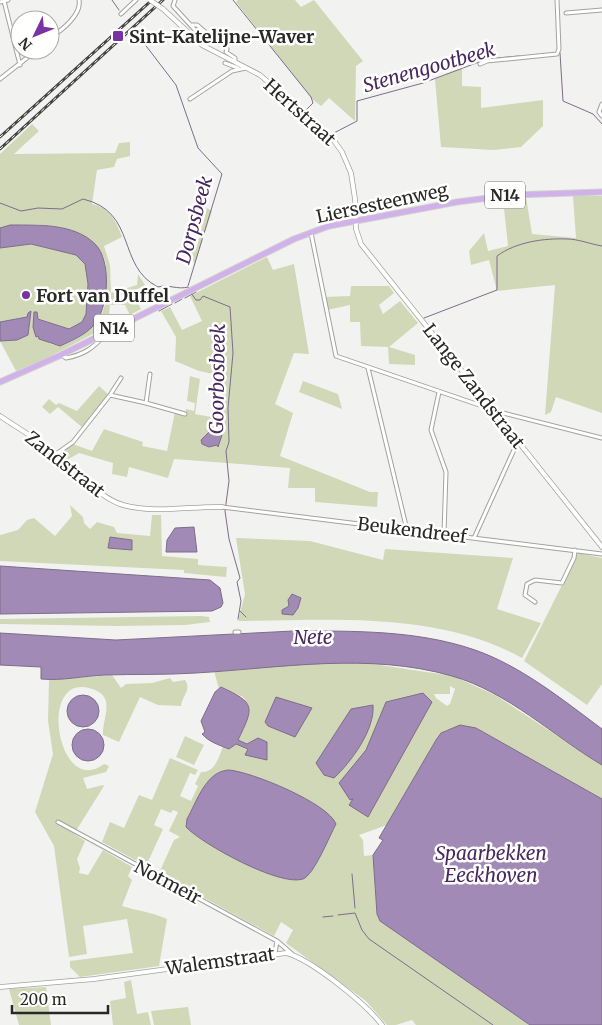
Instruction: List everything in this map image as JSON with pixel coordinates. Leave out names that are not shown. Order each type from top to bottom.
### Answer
[{"type":"main road","name":"Liersesteenweg","points":[[107,331],[311,232],[355,220],[484,198],[602,192]]},
{"type":"main road","name":"N14","points":[[0,382],[61,355],[107,331]]},
{"type":"street","points":[[60,29],[79,10],[79,0]]},
{"type":"street","points":[[120,14],[136,0]]},
{"type":"street","name":"Hertstraat","points":[[150,0],[163,9],[206,48],[260,75],[325,131],[346,159],[353,180],[355,220]]},
{"type":"street","points":[[175,0],[173,6],[206,42],[206,48]]},
{"type":"street","points":[[480,64],[487,61],[557,54],[559,48],[558,0]]},
{"type":"street","points":[[4,1],[20,65]]},
{"type":"street","points":[[566,13],[602,10]]},
{"type":"street","points":[[191,25],[197,24],[212,38]]},
{"type":"street","points":[[227,49],[226,52],[235,58],[235,62]]},
{"type":"street","points":[[0,79],[26,60]]},
{"type":"street","name":"Hertstraat","points":[[225,63],[238,68],[247,68]]},
{"type":"street","points":[[190,99],[238,68]]},
{"type":"street","points":[[602,104],[599,112],[602,116]]},
{"type":"street","name":"Lange Zandstraat","points":[[355,220],[361,244],[602,547]]},
{"type":"street","points":[[311,232],[334,353],[340,359],[482,406],[488,405]]},
{"type":"street","points":[[61,355],[66,358],[76,356],[94,348],[107,331]]},
{"type":"street","points":[[368,368],[407,530]]},
{"type":"street","points":[[146,403],[150,374]]},
{"type":"street","points":[[56,454],[73,442],[122,378]]},
{"type":"street","points":[[439,392],[431,430],[446,468],[444,534]]},
{"type":"street","points":[[110,396],[146,403],[185,414]]},
{"type":"street","points":[[496,414],[503,413],[602,438]]},
{"type":"street","name":"Zandstraat","points":[[0,416],[56,454],[102,495],[123,505],[173,509],[225,507]]},
{"type":"street","points":[[474,538],[518,441]]},
{"type":"street","name":"Beukendreef","points":[[225,507],[602,554]]},
{"type":"street","points":[[535,602],[525,595],[525,588],[528,582],[535,580],[562,583],[574,558],[575,550]]},
{"type":"street","name":"Notmeir","points":[[58,822],[277,941],[292,954],[361,1003],[382,1025]]},
{"type":"street","points":[[275,953],[277,941]]},
{"type":"street","name":"Walemstraat","points":[[0,987],[94,979],[275,953],[292,954]]},
{"type":"green space","points":[[238,0],[295,0],[301,7],[314,0],[363,61],[356,66],[355,121],[329,98],[321,106],[312,99],[236,2]]},
{"type":"green space","points":[[462,68],[462,86],[481,87],[481,108],[543,100],[543,126],[521,147],[494,150],[441,147],[435,79]]},
{"type":"green space","points":[[32,124],[39,131],[14,154],[115,153],[119,143],[130,142],[130,156],[117,159],[114,167],[97,170],[92,204],[103,208],[112,216],[122,237],[104,246],[110,265],[111,293],[137,285],[138,274],[145,285],[132,292],[141,309],[130,315],[125,305],[110,305],[108,326],[45,359],[16,371],[0,341],[17,338],[29,331],[29,313],[27,317],[0,322],[0,248],[31,244],[76,255],[85,264],[88,284],[86,314],[82,322],[69,329],[37,318],[34,320],[34,325],[38,334],[46,342],[62,345],[80,336],[92,327],[103,311],[106,294],[106,264],[100,251],[90,241],[77,233],[45,225],[13,225],[0,228],[0,154]]},
{"type":"green space","points":[[573,196],[602,196],[602,413],[556,397],[551,412],[545,415],[555,285],[497,291],[489,260],[471,265],[469,251],[484,233],[488,251],[508,246],[503,199],[526,197],[532,234],[576,238]]},
{"type":"green space","points":[[207,208],[212,211],[195,264],[187,253],[193,252],[197,246]]},
{"type":"green space","points":[[267,257],[273,270],[294,264],[309,354],[294,353],[275,404],[293,413],[280,456],[370,492],[378,492],[377,507],[315,502],[315,488],[288,488],[290,468],[174,459],[168,478],[129,467],[127,477],[112,474],[113,463],[79,453],[67,460],[60,453],[73,444],[92,451],[104,429],[143,442],[142,446],[167,451],[175,412],[185,415],[186,409],[194,411],[195,403],[187,401],[190,376],[200,379],[195,414],[222,419],[224,376],[199,371],[175,361],[176,337],[161,311],[170,307],[182,330],[202,321],[190,296]]},
{"type":"green space","points":[[351,286],[389,286],[394,293],[379,305],[383,314],[400,301],[418,323],[389,347],[415,355],[415,365],[389,364],[388,347],[361,346],[360,322],[350,322],[350,305],[327,310],[324,297],[350,296]]},
{"type":"green space","points":[[303,381],[338,394],[342,409],[299,392]]},
{"type":"green space","points":[[99,386],[108,394],[83,428],[58,407],[50,414],[42,407],[49,399],[56,405],[59,403],[77,411]]},
{"type":"green space","points":[[70,505],[83,517],[84,523],[90,529],[97,522],[114,527],[117,533],[150,536],[152,515],[161,515],[162,556],[198,559],[198,565],[227,567],[226,577],[184,573],[184,570],[0,561],[0,535],[18,530],[27,520],[34,518],[55,536],[72,516]]},
{"type":"green space","points":[[236,538],[310,541],[383,560],[385,549],[513,558],[497,609],[541,623],[522,658],[489,643],[455,632],[420,625],[347,620],[238,621],[245,594]]},
{"type":"green space","points":[[578,553],[602,558],[602,684],[587,705],[524,661]]},
{"type":"green space","points":[[209,617],[210,622],[185,625],[117,626],[0,624],[0,619]]},
{"type":"green space","points":[[360,662],[453,676],[495,695],[602,765],[602,799],[476,728],[446,730],[436,740],[387,825],[359,835],[363,840],[364,856],[373,855],[377,914],[380,921],[530,1025],[416,1025],[412,1020],[396,1025],[387,1025],[366,1001],[286,943],[293,930],[281,922],[274,936],[159,873],[174,840],[180,837],[169,831],[178,812],[173,810],[171,813],[161,809],[154,825],[163,829],[146,866],[102,842],[110,822],[124,828],[139,795],[152,800],[170,758],[198,770],[195,775],[190,773],[180,796],[191,801],[198,786],[195,784],[201,772],[206,772],[213,767],[223,746],[229,749],[236,744],[248,749],[246,755],[258,738],[247,744],[238,740],[244,728],[247,703],[243,697],[222,687],[219,689],[214,671],[266,666]],"holes":[[[450,686],[455,689],[450,704],[447,706],[436,698],[434,694],[450,694]]]},
{"type":"green space","points":[[112,675],[121,688],[126,684],[152,683],[170,678],[173,682],[185,680],[187,690],[181,706],[158,705],[140,697],[119,742],[103,735],[107,707],[106,701],[98,691],[89,688],[73,689],[63,699],[59,715],[60,734],[65,752],[75,765],[88,770],[104,764],[109,766],[106,772],[83,778],[87,789],[104,786],[74,834],[85,841],[77,859],[80,868],[79,873],[88,875],[103,850],[132,867],[128,876],[132,880],[122,906],[167,919],[159,966],[80,977],[70,967],[70,961],[133,953],[127,919],[83,926],[87,954],[69,957],[54,846],[35,812],[53,754],[48,721],[49,680]]},
{"type":"green space","points":[[185,736],[204,745],[194,765],[176,757]]},
{"type":"green space","points":[[131,980],[137,1014],[148,1012],[151,1025],[113,1025],[110,1001],[126,998],[124,982]]},
{"type":"green space","points":[[46,987],[51,1025],[19,1025],[9,989]]},
{"type":"green space","points":[[188,1007],[191,1025],[154,1025],[151,1011]]},
{"type":"water","points":[[10,225],[43,225],[77,232],[95,244],[100,251],[106,273],[105,297],[102,309],[93,326],[78,338],[60,346],[39,339],[38,336],[36,337],[33,327],[34,312],[37,312],[38,319],[69,329],[82,322],[86,314],[88,284],[85,264],[76,255],[31,244],[0,248],[0,228]]},
{"type":"water","points":[[31,311],[28,335],[17,340],[0,341],[0,322],[27,317]]},
{"type":"water","points":[[209,432],[222,435],[218,447],[217,445],[209,447],[202,444],[201,440]]},
{"type":"water","points":[[194,527],[197,552],[166,552],[167,540],[175,528]]},
{"type":"water","points":[[110,537],[132,540],[132,550],[108,548]]},
{"type":"water","points":[[0,566],[210,580],[220,588],[223,603],[221,607],[212,611],[0,614]]},
{"type":"water","points":[[292,594],[301,598],[298,608],[293,615],[282,614],[282,610],[289,606],[288,600]]},
{"type":"water","name":"Nete","points":[[293,631],[408,635],[453,643],[492,657],[525,674],[602,729],[602,765],[530,716],[492,693],[473,683],[452,676],[420,669],[356,663],[292,665],[196,673],[105,675],[41,679],[41,667],[0,665],[0,633],[116,640]]},
{"type":"water","points":[[221,687],[241,697],[249,707],[247,720],[238,740],[247,744],[258,738],[267,742],[267,760],[245,755],[248,749],[236,744],[229,749],[211,741],[202,734],[205,732],[201,721],[215,692]]},
{"type":"water","points":[[423,693],[432,702],[368,817],[349,805],[353,799],[350,800],[339,783],[366,750],[386,702]]},
{"type":"water","points":[[83,695],[94,700],[99,711],[94,722],[83,727],[72,722],[67,711],[72,700]]},
{"type":"water","points":[[276,697],[312,708],[295,737],[268,726],[265,722]]},
{"type":"water","points":[[373,705],[370,725],[361,745],[334,778],[324,775],[316,763],[351,709]]},
{"type":"water","name":"Spaarbekken Eeckhoven","points":[[460,725],[476,728],[602,799],[602,1025],[530,1025],[380,921],[377,914],[373,855],[383,840],[379,838],[441,733]]},
{"type":"water","points":[[88,729],[94,730],[99,734],[103,739],[103,751],[99,756],[94,760],[88,761],[82,760],[77,756],[73,751],[72,745],[73,739],[77,734],[82,730]]},
{"type":"water","points":[[229,770],[271,782],[305,798],[330,816],[336,824],[317,863],[303,879],[292,880],[260,871],[224,853],[186,827],[187,819],[208,781],[221,772]]},
{"type":"waterway","name":"Dorpsbeek","points":[[112,0],[119,10]]},
{"type":"waterway","name":"Stenengootbeek","points":[[233,0],[311,97],[313,103],[305,111]]},
{"type":"waterway","name":"Dorpsbeek","points":[[137,34],[176,85],[198,148],[222,174],[188,286]]},
{"type":"waterway","name":"Stenengootbeek","points":[[560,53],[563,101],[593,114],[602,124]]},
{"type":"waterway","name":"Stenengootbeek","points":[[332,134],[357,121],[357,101],[423,83],[487,59],[519,56]]},
{"type":"waterway","name":"Goorbosbeek","points":[[0,203],[21,211],[38,208],[62,209],[83,199],[100,206],[112,215],[120,227],[136,266],[145,278],[158,287],[188,287],[190,289]]},
{"type":"waterway","points":[[424,318],[497,290],[497,256],[513,247],[540,240],[558,239],[575,240],[602,246]]},
{"type":"waterway","name":"Goorbosbeek","points":[[185,298],[196,292]]},
{"type":"waterway","name":"Goorbosbeek","points":[[191,293],[196,300],[200,300],[203,296],[230,307],[233,353],[228,408],[229,442],[226,451],[229,481],[225,511],[229,539],[240,578],[237,582],[241,601],[238,619]]},
{"type":"waterway","points":[[175,303],[182,299]]},
{"type":"waterway","points":[[159,311],[172,304]]},
{"type":"waterway","points":[[240,611],[246,617]]},
{"type":"waterway","points":[[352,874],[355,908]]},
{"type":"waterway","points":[[338,915],[355,913],[362,930],[369,939],[493,1025]]},
{"type":"waterway","points":[[323,917],[333,916]]},
{"type":"railway","points":[[0,137],[152,0]]},
{"type":"railway","points":[[0,149],[163,0]]},
{"type":"place","name":"Sint-Katelijne-Waver","points":[[118,36]]},
{"type":"place","name":"Fort van Duffel","points":[[26,295]]}]
